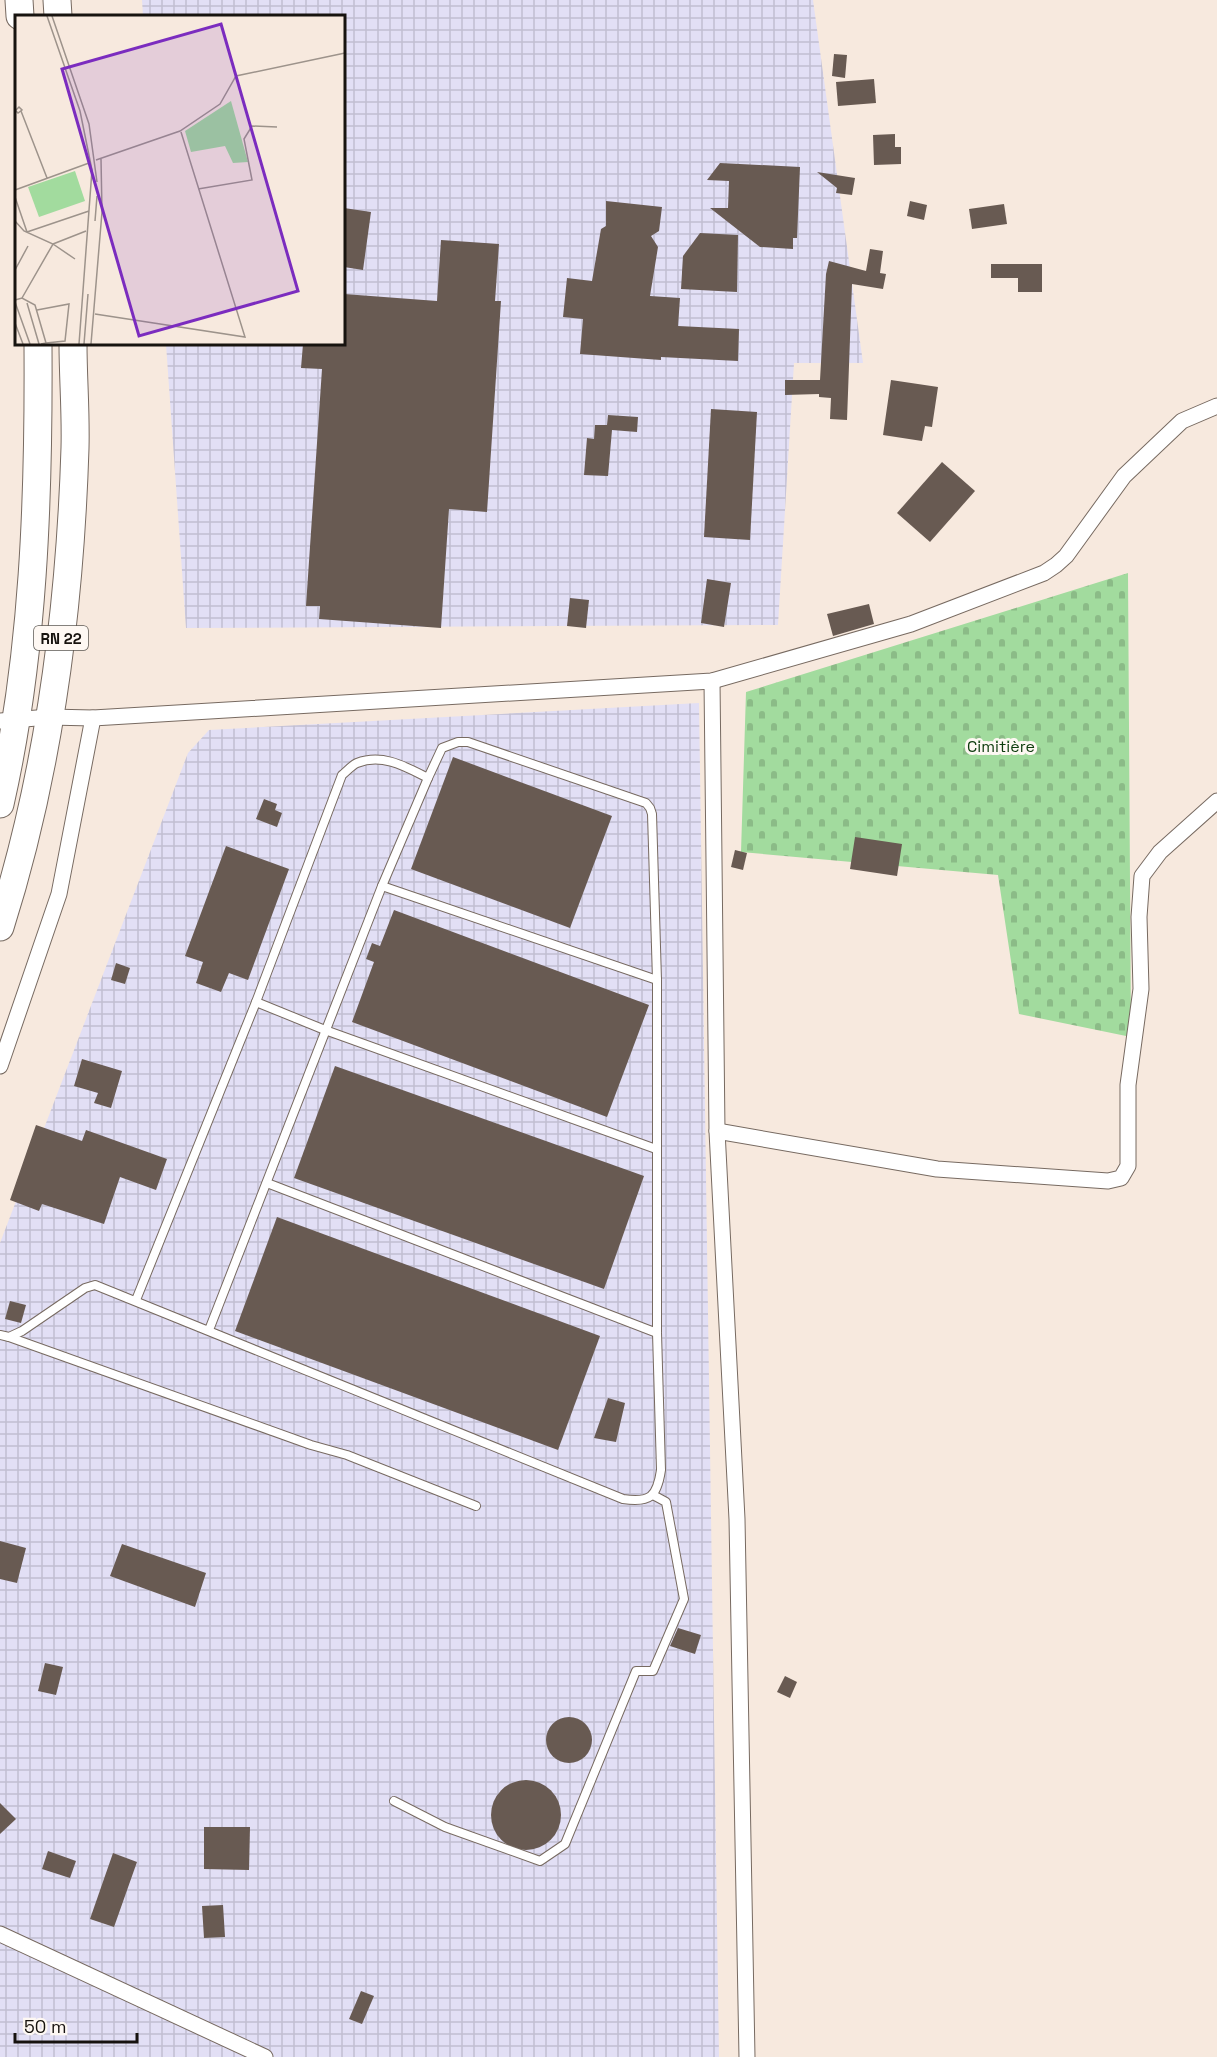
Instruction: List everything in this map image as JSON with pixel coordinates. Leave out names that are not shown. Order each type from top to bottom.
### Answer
[{"type":"highway","points":[[19,0],[20,15]]},
{"type":"highway","points":[[57,0],[58,15]]},
{"type":"highway","name":"RN 22","points":[[0,804],[8,721],[23,665],[34,550],[39,461],[38,345]]},
{"type":"highway","name":"RN 22","points":[[0,927],[36,792],[64,613],[75,447],[73,345]]},
{"type":"street","points":[[8,721],[48,717],[93,718],[712,681],[911,624],[1044,573],[1066,556],[1124,476],[1182,421],[1217,406]]},
{"type":"street","points":[[712,681],[717,1131],[737,1519],[747,2057]]},
{"type":"street","points":[[0,1066],[59,894],[93,718]]},
{"type":"street","points":[[717,1131],[937,1169],[1108,1181],[1121,1178],[1128,1166],[1128,1085],[1141,989],[1139,917],[1142,876],[1148,866],[1175,837],[1217,801]]},
{"type":"street","points":[[0,1934],[265,2057]]},
{"type":"lane","points":[[9,1337],[22,1331],[85,1288],[95,1285],[623,1499],[641,1502],[653,1495],[659,1484],[662,1470],[657,1333],[657,981],[652,814],[651,808],[646,803],[468,742],[458,742],[442,748],[382,886],[209,1330]]},
{"type":"lane","points":[[136,1300],[256,1002],[342,775],[356,763],[374,760],[397,762],[428,778]]},
{"type":"lane","points":[[382,886],[657,981]]},
{"type":"lane","points":[[256,1002],[325,1030],[656,1149]]},
{"type":"lane","points":[[267,1183],[657,1333]]},
{"type":"lane","points":[[0,1335],[311,1445],[347,1455],[476,1506]]},
{"type":"lane","points":[[394,1801],[445,1827],[540,1861],[565,1844],[636,1671],[653,1671],[684,1599],[666,1502],[653,1495]]},
{"type":"shaded area","points":[[142,0],[813,0],[863,363],[794,363],[778,625],[186,628],[166,345],[345,345],[345,15],[143,15]]},
{"type":"shaded area","points":[[699,703],[719,2057],[0,2057],[0,1243],[188,753],[209,730]]},
{"type":"green space","name":"Cimitière","points":[[1128,573],[1131,1037],[1019,1014],[998,875],[741,852],[746,692]]},
{"type":"building","points":[[834,54],[847,55],[845,78],[832,76]]},
{"type":"building","points":[[874,79],[876,103],[838,106],[836,82]]},
{"type":"building","points":[[895,134],[895,147],[901,147],[901,164],[874,165],[873,135]]},
{"type":"building","points":[[720,163],[800,167],[797,238],[793,238],[793,249],[760,247],[710,208],[728,208],[729,181],[707,180]]},
{"type":"building","points":[[817,172],[855,178],[852,195],[836,193],[837,188]]},
{"type":"building","points":[[606,201],[662,207],[659,231],[651,236],[658,247],[650,296],[680,298],[678,326],[739,329],[738,361],[661,357],[661,360],[580,354],[583,319],[563,317],[567,278],[592,281],[601,229],[606,226]]},
{"type":"building","points":[[910,201],[927,205],[924,220],[907,216]]},
{"type":"building","points":[[1004,204],[1007,224],[972,229],[969,209]]},
{"type":"building","points":[[345,208],[371,212],[363,270],[345,267]]},
{"type":"building","points":[[700,233],[738,235],[737,292],[681,289],[683,256]]},
{"type":"building","points":[[441,240],[499,244],[495,301],[501,301],[487,512],[449,509],[441,628],[319,619],[320,606],[306,606],[322,369],[301,368],[303,345],[345,345],[345,294],[437,301]]},
{"type":"building","points":[[870,249],[883,251],[880,273],[886,274],[883,289],[852,284],[847,420],[830,419],[831,398],[819,397],[819,394],[785,395],[785,380],[820,380],[826,274],[829,261],[866,271]]},
{"type":"building","points":[[991,264],[1042,264],[1042,292],[1018,292],[1018,278],[991,278]]},
{"type":"building","points":[[891,380],[938,387],[932,427],[925,426],[922,441],[883,435]]},
{"type":"building","points":[[711,409],[757,412],[750,540],[704,537]]},
{"type":"building","points":[[608,415],[638,417],[637,432],[612,430],[608,476],[584,475],[587,438],[594,439],[595,425],[607,425]]},
{"type":"building","points":[[942,462],[975,491],[930,542],[897,513]]},
{"type":"building","points":[[707,579],[731,583],[724,627],[701,623]]},
{"type":"building","points":[[570,598],[589,600],[586,628],[567,626]]},
{"type":"building","points":[[869,604],[874,624],[833,636],[827,614]]},
{"type":"building","points":[[453,757],[612,816],[570,928],[411,869]]},
{"type":"building","points":[[264,799],[277,804],[275,810],[282,813],[277,827],[256,819]]},
{"type":"building","points":[[855,837],[902,844],[897,876],[850,869]]},
{"type":"building","points":[[226,846],[289,869],[248,980],[229,973],[221,992],[196,983],[203,962],[185,956]]},
{"type":"building","points":[[735,850],[747,853],[743,870],[731,867]]},
{"type":"building","points":[[394,910],[649,1005],[607,1117],[352,1022],[374,962],[366,959],[372,943],[380,946]]},
{"type":"building","points":[[116,963],[130,968],[125,984],[111,980]]},
{"type":"building","points":[[82,1059],[122,1071],[111,1108],[94,1103],[98,1093],[74,1086]]},
{"type":"building","points":[[335,1066],[644,1176],[604,1289],[294,1178]]},
{"type":"building","points":[[36,1125],[82,1141],[86,1130],[167,1159],[156,1190],[120,1177],[104,1224],[42,1204],[39,1211],[10,1200]]},
{"type":"building","points":[[277,1217],[600,1336],[558,1450],[235,1331]]},
{"type":"building","points":[[10,1301],[26,1305],[21,1323],[5,1319]]},
{"type":"building","points":[[608,1398],[625,1403],[616,1442],[594,1438]]},
{"type":"building","points":[[0,1541],[26,1548],[17,1583],[0,1579]]},
{"type":"building","points":[[122,1544],[206,1573],[195,1607],[110,1576]]},
{"type":"building","points":[[678,1628],[701,1635],[695,1654],[670,1646]]},
{"type":"building","points":[[45,1663],[63,1667],[56,1695],[38,1691]]},
{"type":"building","points":[[785,1676],[797,1682],[790,1698],[777,1692]]},
{"type":"building","points":[[569,1717],[585,1724],[592,1740],[585,1756],[569,1763],[553,1756],[546,1740],[553,1724]]},
{"type":"building","points":[[526,1780],[545,1786],[555,1796],[561,1815],[555,1834],[545,1844],[526,1850],[507,1844],[497,1834],[491,1815],[497,1796],[507,1786]]},
{"type":"building","points":[[0,1803],[16,1819],[0,1834]]},
{"type":"building","points":[[204,1827],[250,1827],[249,1870],[204,1869]]},
{"type":"building","points":[[48,1851],[76,1861],[70,1878],[42,1869]]},
{"type":"building","points":[[113,1853],[137,1862],[114,1927],[90,1919]]},
{"type":"building","points":[[223,1905],[225,1937],[204,1938],[202,1906]]},
{"type":"building","points":[[361,1991],[374,1996],[362,2024],[349,2019]]}]
